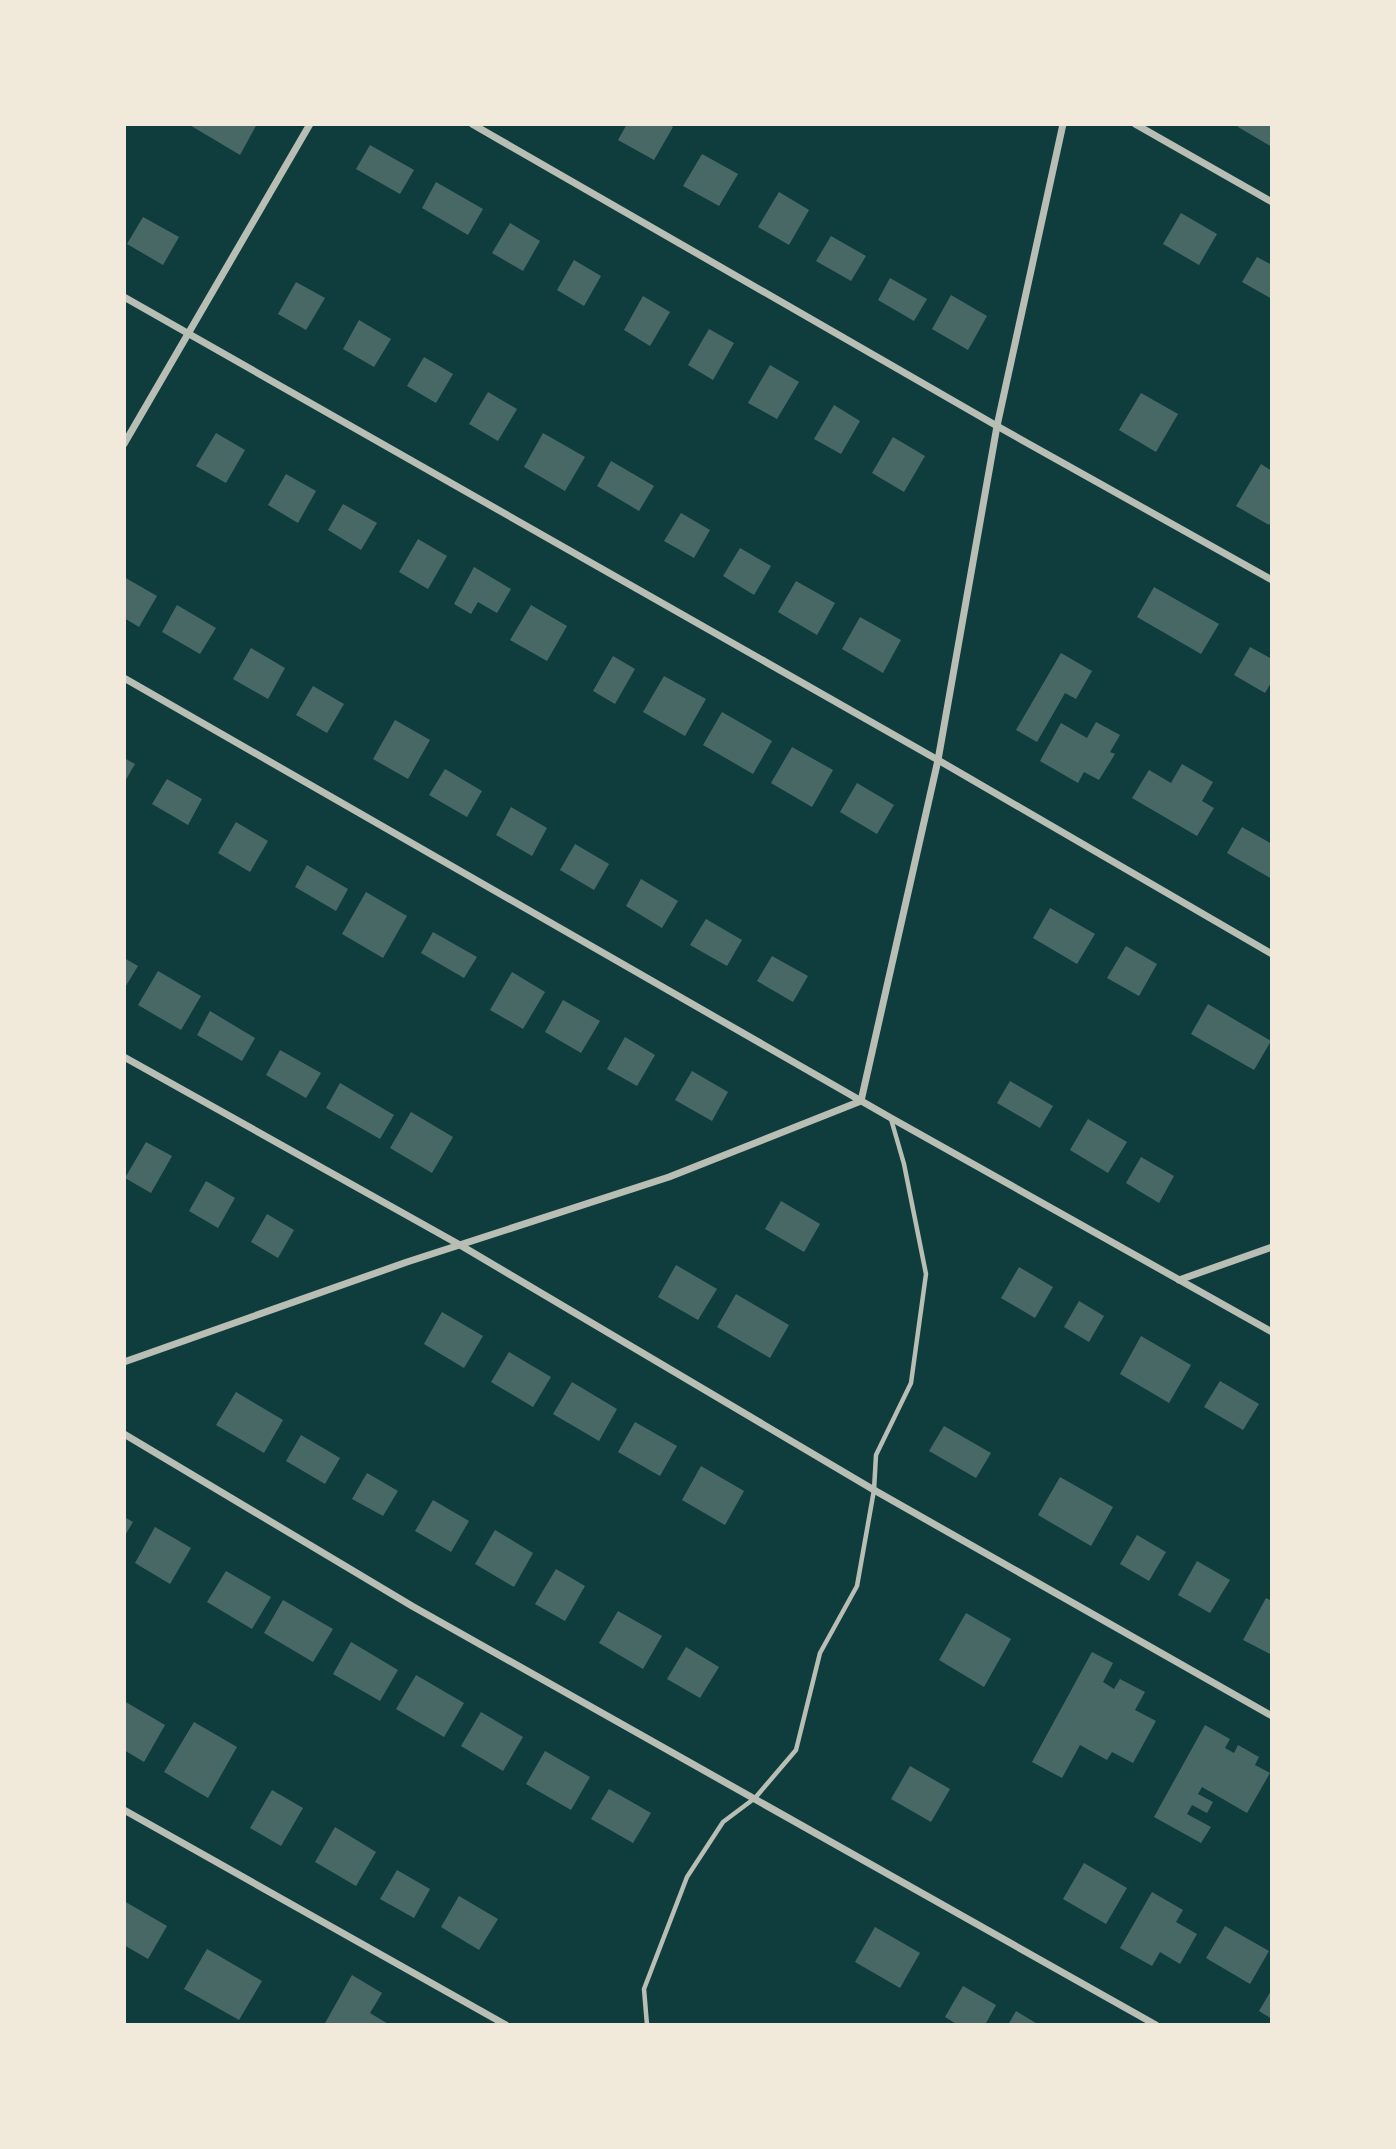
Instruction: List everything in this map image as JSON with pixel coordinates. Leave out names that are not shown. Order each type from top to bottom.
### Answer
[{"type":"street","points":[[124,444],[310,124]]},
{"type":"street","points":[[472,124],[998,426],[1272,579]]},
{"type":"street","points":[[861,1101],[938,760],[998,426],[1063,124]]},
{"type":"street","points":[[1135,124],[1272,202]]},
{"type":"street","points":[[124,297],[938,760],[1272,954]]},
{"type":"street","points":[[124,678],[861,1101],[1272,1332]]},
{"type":"street","points":[[124,1056],[460,1245],[874,1490],[1272,1716]]},
{"type":"street","points":[[124,1362],[394,1266],[669,1177],[861,1101]]},
{"type":"street","points":[[1180,1280],[1272,1247]]},
{"type":"street","points":[[124,1434],[412,1606],[1156,2025]]},
{"type":"street","points":[[124,1810],[506,2025]]},
{"type":"lane","points":[[647,2025],[644,1989],[687,1877],[723,1822],[755,1798],[796,1750],[820,1653],[857,1586],[874,1490],[876,1455],[911,1383],[926,1274],[904,1164],[891,1118]]},
{"type":"building","points":[[188,124],[257,124],[240,155]]},
{"type":"building","points":[[627,124],[669,124],[673,127],[654,160],[618,140]]},
{"type":"building","points":[[1239,124],[1272,124],[1272,147],[1238,127]]},
{"type":"building","points":[[370,145],[414,170],[400,194],[356,169]]},
{"type":"building","points":[[702,154],[738,174],[719,206],[683,186]]},
{"type":"building","points":[[436,182],[483,209],[468,235],[422,208]]},
{"type":"building","points":[[779,192],[809,210],[789,245],[758,227]]},
{"type":"building","points":[[1181,213],[1217,234],[1199,265],[1163,244]]},
{"type":"building","points":[[143,217],[179,237],[163,265],[127,244]]},
{"type":"building","points":[[510,223],[540,241],[523,271],[492,253]]},
{"type":"building","points":[[831,236],[866,256],[851,281],[816,261]]},
{"type":"building","points":[[1257,257],[1272,265],[1272,299],[1242,282]]},
{"type":"building","points":[[574,260],[601,276],[584,306],[557,290]]},
{"type":"building","points":[[890,278],[927,299],[914,321],[878,300]]},
{"type":"building","points":[[296,282],[325,298],[306,330],[278,314]]},
{"type":"building","points":[[951,295],[987,316],[968,350],[932,329]]},
{"type":"building","points":[[643,296],[670,312],[650,346],[624,330]]},
{"type":"building","points":[[359,320],[391,339],[374,367],[343,349]]},
{"type":"building","points":[[709,329],[734,343],[713,380],[688,365]]},
{"type":"building","points":[[424,357],[453,374],[436,403],[407,386]]},
{"type":"building","points":[[770,365],[799,382],[777,419],[748,403]]},
{"type":"building","points":[[488,392],[517,409],[498,441],[469,424]]},
{"type":"building","points":[[1141,393],[1178,414],[1156,452],[1119,430]]},
{"type":"building","points":[[834,405],[860,421],[841,454],[814,439]]},
{"type":"building","points":[[216,433],[245,450],[226,483],[196,466]]},
{"type":"building","points":[[543,433],[585,457],[565,491],[524,467]]},
{"type":"building","points":[[893,437],[925,456],[904,492],[872,473]]},
{"type":"building","points":[[611,461],[654,486],[639,511],[597,486]]},
{"type":"building","points":[[1261,464],[1272,471],[1272,520],[1269,525],[1236,506]]},
{"type":"building","points":[[286,474],[316,491],[298,523],[268,505]]},
{"type":"building","points":[[343,504],[377,523],[361,550],[328,530]]},
{"type":"building","points":[[681,513],[710,530],[694,558],[664,541]]},
{"type":"building","points":[[418,539],[447,556],[428,589],[399,572]]},
{"type":"building","points":[[740,548],[771,566],[754,595],[723,576]]},
{"type":"building","points":[[474,567],[511,589],[497,613],[478,602],[471,614],[454,604]]},
{"type":"building","points":[[124,577],[157,596],[139,627],[124,618]]},
{"type":"building","points":[[796,581],[835,603],[817,635],[778,612]]},
{"type":"building","points":[[1154,587],[1219,624],[1201,654],[1137,617]]},
{"type":"building","points":[[177,605],[216,628],[200,654],[162,632]]},
{"type":"building","points":[[531,605],[567,626],[547,661],[510,640]]},
{"type":"building","points":[[860,617],[901,640],[883,673],[842,649]]},
{"type":"building","points":[[1250,647],[1272,659],[1272,681],[1265,693],[1234,675]]},
{"type":"building","points":[[251,648],[285,668],[268,699],[233,679]]},
{"type":"building","points":[[1061,653],[1092,671],[1076,699],[1065,693],[1037,742],[1016,730]]},
{"type":"building","points":[[613,656],[635,669],[615,704],[593,691]]},
{"type":"building","points":[[664,676],[706,699],[685,736],[643,712]]},
{"type":"building","points":[[313,686],[344,704],[327,733],[296,715]]},
{"type":"building","points":[[722,712],[772,741],[753,774],[703,745]]},
{"type":"building","points":[[395,720],[430,740],[408,779],[373,759]]},
{"type":"building","points":[[1096,722],[1120,735],[1110,752],[1115,754],[1099,780],[1084,772],[1078,783],[1040,761],[1061,723],[1087,738]]},
{"type":"building","points":[[792,747],[833,770],[812,807],[771,783]]},
{"type":"building","points":[[124,758],[135,764],[124,783]]},
{"type":"building","points":[[1182,764],[1213,782],[1202,801],[1214,808],[1197,836],[1132,798],[1149,770],[1171,783]]},
{"type":"building","points":[[445,769],[482,791],[467,817],[429,795]]},
{"type":"building","points":[[167,779],[202,799],[188,825],[152,804]]},
{"type":"building","points":[[857,783],[894,805],[877,834],[840,812]]},
{"type":"building","points":[[511,807],[547,828],[532,856],[496,835]]},
{"type":"building","points":[[236,822],[268,841],[250,872],[218,853]]},
{"type":"building","points":[[1242,827],[1272,844],[1272,879],[1227,853]]},
{"type":"building","points":[[575,844],[609,864],[594,890],[560,870]]},
{"type":"building","points":[[307,865],[348,889],[336,911],[295,887]]},
{"type":"building","points":[[641,879],[678,901],[662,928],[626,906]]},
{"type":"building","points":[[366,892],[407,916],[383,958],[342,934]]},
{"type":"building","points":[[1050,908],[1095,934],[1077,964],[1033,938]]},
{"type":"building","points":[[706,919],[742,940],[727,966],[690,945]]},
{"type":"building","points":[[433,932],[477,957],[464,978],[421,953]]},
{"type":"building","points":[[1126,946],[1157,964],[1139,996],[1107,978]]},
{"type":"building","points":[[772,956],[808,976],[793,1002],[757,981]]},
{"type":"building","points":[[124,958],[138,966],[124,989]]},
{"type":"building","points":[[158,971],[201,996],[181,1030],[138,1005]]},
{"type":"building","points":[[512,972],[545,992],[523,1029],[490,1010]]},
{"type":"building","points":[[563,1000],[600,1021],[581,1053],[545,1032]]},
{"type":"building","points":[[1208,1004],[1271,1041],[1254,1070],[1191,1034]]},
{"type":"building","points":[[210,1011],[255,1038],[242,1061],[197,1035]]},
{"type":"building","points":[[625,1037],[655,1055],[637,1086],[607,1069]]},
{"type":"building","points":[[280,1050],[321,1073],[306,1098],[266,1075]]},
{"type":"building","points":[[692,1071],[728,1092],[712,1121],[675,1100]]},
{"type":"building","points":[[1010,1081],[1053,1106],[1040,1128],[997,1103]]},
{"type":"building","points":[[340,1083],[394,1115],[380,1139],[326,1108]]},
{"type":"building","points":[[411,1112],[453,1137],[432,1173],[390,1148]]},
{"type":"building","points":[[1088,1119],[1127,1142],[1108,1173],[1070,1150]]},
{"type":"building","points":[[146,1142],[172,1156],[151,1193],[125,1178]]},
{"type":"building","points":[[1141,1157],[1174,1176],[1159,1203],[1126,1183]]},
{"type":"building","points":[[206,1181],[235,1198],[218,1228],[189,1211]]},
{"type":"building","points":[[781,1201],[820,1224],[804,1252],[765,1229]]},
{"type":"building","points":[[267,1214],[294,1230],[278,1258],[251,1242]]},
{"type":"building","points":[[676,1265],[717,1289],[698,1320],[658,1297]]},
{"type":"building","points":[[1019,1267],[1053,1287],[1035,1318],[1001,1298]]},
{"type":"building","points":[[736,1294],[789,1325],[770,1358],[717,1327]]},
{"type":"building","points":[[1079,1301],[1104,1316],[1089,1342],[1064,1327]]},
{"type":"building","points":[[442,1312],[483,1336],[464,1368],[424,1344]]},
{"type":"building","points":[[1141,1336],[1191,1365],[1169,1403],[1120,1374]]},
{"type":"building","points":[[509,1352],[551,1377],[533,1407],[491,1382]]},
{"type":"building","points":[[1220,1381],[1259,1404],[1243,1430],[1204,1407]]},
{"type":"building","points":[[572,1382],[617,1409],[599,1441],[553,1414]]},
{"type":"building","points":[[236,1392],[283,1420],[264,1453],[216,1425]]},
{"type":"building","points":[[635,1422],[677,1446],[660,1476],[618,1452]]},
{"type":"building","points":[[944,1426],[991,1453],[976,1478],[929,1451]]},
{"type":"building","points":[[301,1435],[340,1458],[325,1484],[286,1461]]},
{"type":"building","points":[[701,1466],[744,1491],[725,1525],[682,1500]]},
{"type":"building","points":[[367,1473],[398,1491],[383,1516],[352,1499]]},
{"type":"building","points":[[1060,1477],[1113,1507],[1091,1546],[1038,1515]]},
{"type":"building","points":[[433,1500],[469,1521],[451,1552],[415,1531]]},
{"type":"building","points":[[124,1517],[133,1522],[124,1537]]},
{"type":"building","points":[[155,1527],[191,1548],[170,1584],[135,1563]]},
{"type":"building","points":[[495,1530],[533,1553],[514,1587],[475,1564]]},
{"type":"building","points":[[1137,1535],[1166,1552],[1149,1581],[1120,1564]]},
{"type":"building","points":[[1197,1561],[1230,1580],[1210,1613],[1178,1595]]},
{"type":"building","points":[[556,1569],[585,1586],[565,1621],[535,1604]]},
{"type":"building","points":[[226,1571],[271,1597],[252,1629],[207,1602]]},
{"type":"building","points":[[1266,1598],[1272,1601],[1272,1655],[1243,1640]]},
{"type":"building","points":[[283,1600],[333,1629],[313,1662],[264,1633]]},
{"type":"building","points":[[618,1611],[662,1636],[643,1669],[599,1643]]},
{"type":"building","points":[[966,1613],[1011,1639],[984,1687],[939,1660]]},
{"type":"building","points":[[351,1642],[398,1670],[380,1701],[333,1674]]},
{"type":"building","points":[[686,1647],[719,1667],[700,1698],[667,1679]]},
{"type":"building","points":[[1092,1652],[1113,1663],[1103,1682],[1114,1689],[1120,1679],[1145,1692],[1135,1710],[1156,1721],[1133,1763],[1112,1752],[1107,1760],[1080,1745],[1062,1778],[1032,1762]]},
{"type":"building","points":[[416,1675],[464,1703],[444,1737],[396,1709]]},
{"type":"building","points":[[124,1701],[165,1725],[144,1762],[124,1750]]},
{"type":"building","points":[[481,1712],[523,1737],[503,1771],[461,1746]]},
{"type":"building","points":[[194,1722],[237,1747],[208,1798],[164,1772]]},
{"type":"building","points":[[1205,1725],[1230,1739],[1225,1748],[1234,1753],[1238,1745],[1259,1757],[1255,1765],[1270,1773],[1247,1813],[1202,1787],[1198,1794],[1213,1802],[1207,1813],[1192,1805],[1187,1814],[1211,1827],[1201,1843],[1154,1817]]},
{"type":"building","points":[[545,1751],[590,1777],[571,1810],[526,1784]]},
{"type":"building","points":[[910,1766],[950,1789],[931,1822],[891,1799]]},
{"type":"building","points":[[609,1789],[651,1813],[633,1843],[591,1819]]},
{"type":"building","points":[[272,1790],[303,1808],[281,1846],[250,1828]]},
{"type":"building","points":[[335,1827],[376,1852],[356,1886],[315,1862]]},
{"type":"building","points":[[1084,1863],[1127,1888],[1106,1924],[1063,1899]]},
{"type":"building","points":[[397,1870],[430,1889],[414,1918],[380,1899]]},
{"type":"building","points":[[1152,1892],[1183,1910],[1176,1922],[1197,1934],[1180,1964],[1160,1952],[1152,1966],[1120,1948]]},
{"type":"building","points":[[459,1896],[498,1919],[479,1950],[441,1927]]},
{"type":"building","points":[[124,1901],[167,1926],[148,1959],[124,1945]]},
{"type":"building","points":[[1225,1926],[1269,1951],[1250,1984],[1206,1958]]},
{"type":"building","points":[[875,1927],[920,1953],[900,1988],[855,1962]]},
{"type":"building","points":[[207,1949],[262,1981],[239,2020],[184,1989]]},
{"type":"building","points":[[352,1975],[382,1993],[370,2013],[390,2025],[324,2025]]},
{"type":"building","points":[[963,1986],[996,2005],[985,2025],[958,2025],[945,2017]]},
{"type":"building","points":[[1272,1989],[1272,2019],[1259,2011]]},
{"type":"building","points":[[1016,2011],[1039,2025],[1008,2025]]}]
